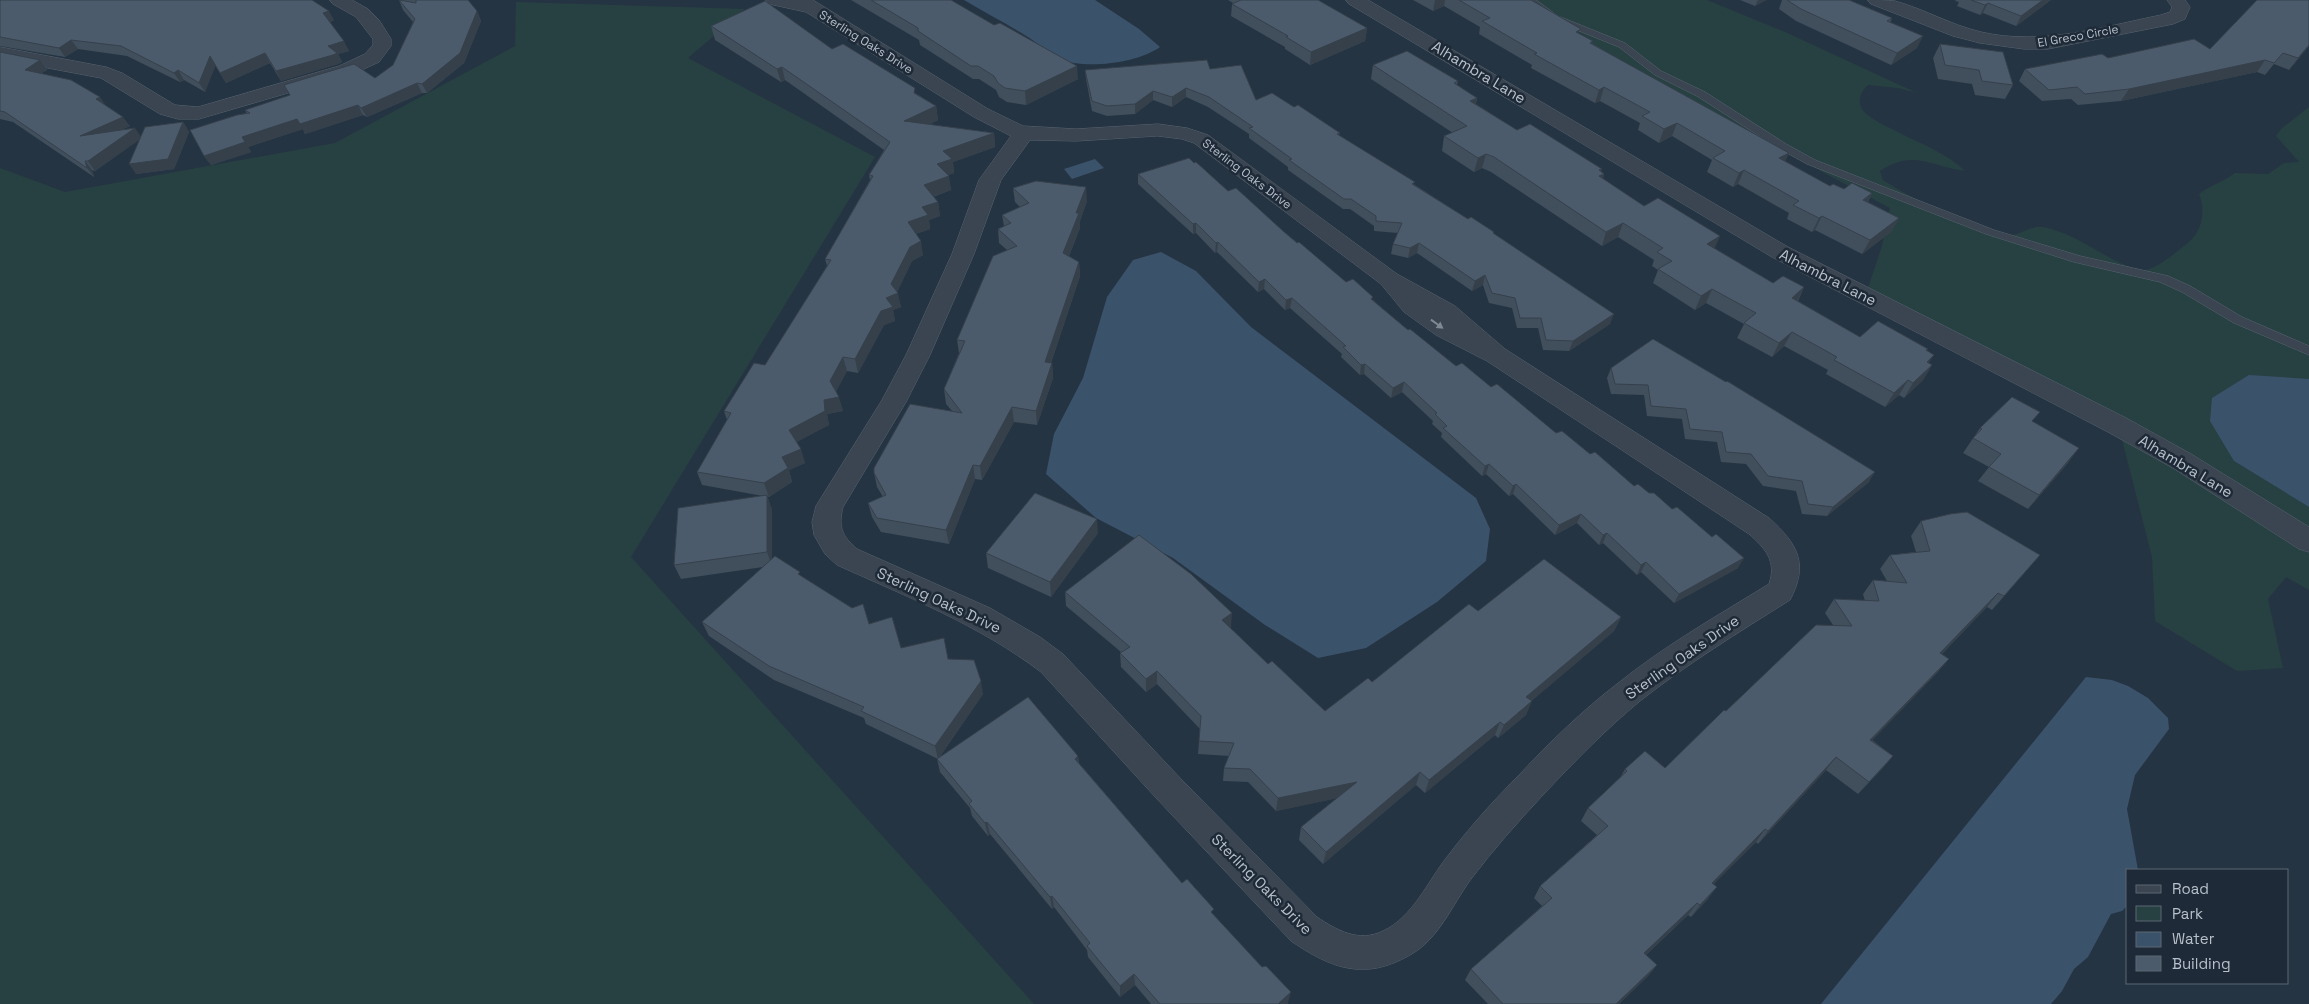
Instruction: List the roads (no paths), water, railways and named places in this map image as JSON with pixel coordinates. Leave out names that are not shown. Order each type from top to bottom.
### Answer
[{"type":"street","points":[[0,53],[106,73],[122,79],[169,110],[184,114],[199,113],[346,70],[372,58],[382,46],[382,39],[362,13],[338,0]]},
{"type":"street","name":"Sterling Oaks Drive","points":[[774,0],[807,4],[980,113],[1011,129],[1025,133],[1081,135],[1158,129],[1192,135],[1210,144],[1295,211],[1389,279],[1412,306],[1445,329],[1496,355],[1759,526],[1777,544],[1784,556],[1787,569],[1786,581],[1780,592],[1678,656],[1636,686],[1558,758],[1502,817],[1459,869],[1414,931],[1399,943],[1383,950],[1361,954],[1347,952],[1325,944],[1304,929],[1170,790],[1052,663],[1039,652],[990,621],[847,557],[834,546],[826,531],[826,517],[830,506],[893,402],[937,316],[963,254],[990,180],[1004,157],[1025,133]]},
{"type":"street","name":"Alhambra Lane","points":[[1354,0],[1780,252],[2182,461],[2309,541]]},
{"type":"street","name":"El Greco Circle","points":[[1878,0],[1961,34],[1982,39],[2028,44],[2048,43],[2166,20],[2178,16],[2181,7],[2176,0]]},
{"type":"lane","points":[[1530,0],[1546,13],[1563,22],[1622,45],[1658,73],[1701,94],[1782,146],[1811,162],[1990,232],[2078,259],[2164,280],[2186,289],[2238,320],[2309,350]]},
{"type":"water","points":[[964,0],[1095,0],[1139,29],[1160,47],[1150,53],[1125,61],[1097,64],[1070,62],[1055,57],[1031,39]]},
{"type":"water","points":[[1095,159],[1104,168],[1072,179],[1064,169]]},
{"type":"water","points":[[1161,252],[1196,271],[1251,327],[1476,498],[1490,529],[1486,561],[1437,602],[1366,648],[1318,658],[1265,625],[1173,558],[1096,518],[1046,474],[1054,434],[1083,378],[1107,297],[1133,260]]},
{"type":"water","points":[[2249,375],[2309,379],[2309,507],[2234,461],[2210,421],[2212,398]]},
{"type":"water","points":[[2086,677],[2112,680],[2128,686],[2148,698],[2168,718],[2169,729],[2135,775],[2127,809],[2138,869],[2126,869],[2126,907],[2122,911],[2111,914],[2088,957],[2074,969],[2062,991],[2051,1004],[1821,1004]]}]
